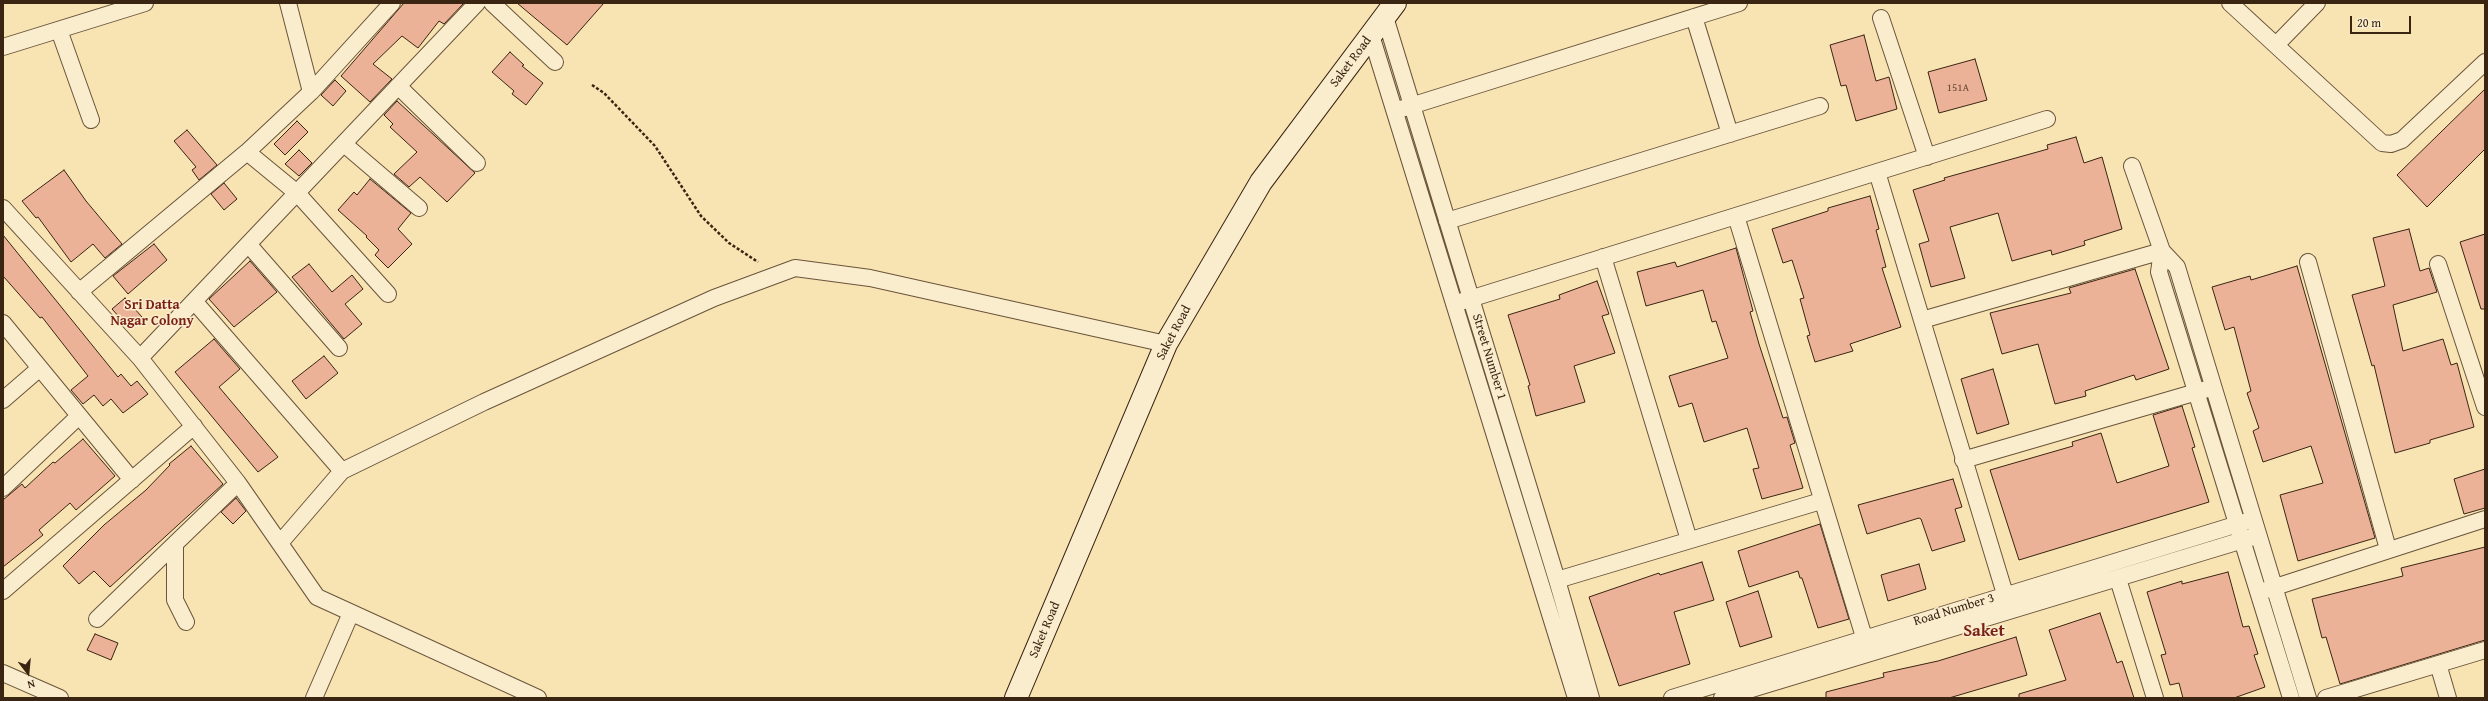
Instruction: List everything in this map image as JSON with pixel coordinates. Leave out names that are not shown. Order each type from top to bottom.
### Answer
[{"type":"street","points":[[288,3],[311,92]]},
{"type":"street","points":[[79,292],[247,152],[311,92],[392,3]]},
{"type":"street","points":[[140,358],[477,3]]},
{"type":"street","points":[[492,3],[555,62]]},
{"type":"street","points":[[1396,111],[1739,3]]},
{"type":"street","points":[[2230,3],[2382,143],[2391,144],[2402,140],[2485,62]]},
{"type":"street","points":[[2276,45],[2317,3]]},
{"type":"street","points":[[3,47],[139,4]]},
{"type":"street","name":"Saket Road","points":[[1016,698],[1166,344],[1261,182],[1390,10]]},
{"type":"street","name":"Street Number 1","points":[[1390,10],[1412,106],[1557,580],[1591,698]]},
{"type":"street","points":[[1694,17],[1730,134]]},
{"type":"street","points":[[1881,18],[1927,157]]},
{"type":"street","points":[[59,30],[91,120]]},
{"type":"street","name":"Street Number 1","points":[[1372,35],[1455,303],[1539,585],[1576,698]]},
{"type":"street","points":[[398,86],[477,163]]},
{"type":"street","points":[[1447,222],[1820,106]]},
{"type":"street","points":[[1455,303],[2047,119]]},
{"type":"street","points":[[344,144],[419,208]]},
{"type":"street","points":[[247,152],[297,193],[388,294]]},
{"type":"street","points":[[2132,166],[2162,251],[2177,267],[2308,698]]},
{"type":"street","points":[[1877,172],[2010,612]]},
{"type":"street","points":[[3,208],[140,358],[238,483],[317,597],[538,698]]},
{"type":"street","points":[[1736,216],[1821,501],[1869,654]]},
{"type":"street","points":[[248,244],[339,348]]},
{"type":"street","points":[[1922,320],[2162,251]]},
{"type":"street","points":[[2162,251],[2159,272],[2291,698]]},
{"type":"street","points":[[1603,258],[1689,540]]},
{"type":"street","points":[[2308,262],[2388,549]]},
{"type":"street","points":[[2438,264],[2485,407]]},
{"type":"street","points":[[280,543],[342,471],[484,402],[714,298],[795,268],[870,278],[1166,344]]},
{"type":"street","points":[[194,301],[342,471]]},
{"type":"street","points":[[3,323],[132,480]]},
{"type":"street","points":[[3,400],[40,368]]},
{"type":"street","points":[[1963,460],[2214,387]]},
{"type":"street","points":[[3,488],[79,416]]},
{"type":"street","points":[[3,591],[194,426]]},
{"type":"street","points":[[97,619],[238,483]]},
{"type":"street","points":[[1557,580],[1821,501]]},
{"type":"street","name":"Road Number 3","points":[[1672,698],[2254,519]]},
{"type":"street","points":[[2258,592],[2485,519]]},
{"type":"street","name":"Road Number 3","points":[[1722,698],[1762,692],[1869,654],[2259,536]]},
{"type":"street","points":[[175,544],[175,600],[186,622]]},
{"type":"street","points":[[2118,579],[2155,698]]},
{"type":"street","points":[[314,698],[351,613]]},
{"type":"street","points":[[2326,698],[2485,650]]},
{"type":"street","points":[[2438,664],[2448,698]]},
{"type":"street","points":[[3,673],[60,698]]},
{"type":"path","points":[[592,86],[604,93],[655,146],[701,216],[729,243],[776,275]]},
{"type":"building","points":[[404,3],[464,3],[444,24],[439,21],[418,48],[402,36],[373,64],[392,79],[370,102],[341,76]]},
{"type":"building","points":[[517,3],[604,3],[567,45]]},
{"type":"building","points":[[1864,35],[1876,81],[1889,77],[1897,109],[1856,121],[1846,85],[1841,86],[1830,45]]},
{"type":"building","points":[[510,52],[524,65],[522,66],[543,83],[526,105],[512,94],[514,91],[492,72]]},
{"type":"building","points":[[1975,59],[1987,100],[1939,113],[1928,72]]},
{"type":"building","points":[[335,80],[346,91],[333,106],[321,95]]},
{"type":"building","points":[[2485,89],[2485,149],[2427,207],[2397,175]]},
{"type":"building","points":[[397,101],[475,173],[447,202],[420,177],[409,187],[394,174],[417,152],[390,127],[393,124],[384,115]]},
{"type":"building","points":[[297,121],[308,132],[285,155],[274,144]]},
{"type":"building","points":[[187,130],[217,165],[199,180],[192,170],[196,167],[174,141]]},
{"type":"building","points":[[2076,137],[2084,163],[2102,157],[2122,229],[2084,241],[2085,245],[2052,255],[2051,250],[2012,261],[1998,213],[1950,227],[1965,278],[1931,287],[1919,244],[1929,241],[1913,190],[1945,180],[1944,178],[2048,149],[2047,145]]},
{"type":"building","points":[[299,150],[312,163],[299,176],[285,164]]},
{"type":"building","points":[[64,170],[86,201],[122,244],[105,258],[93,244],[71,262],[38,217],[36,218],[22,201]]},
{"type":"building","points":[[370,179],[411,213],[398,229],[412,244],[388,268],[375,255],[379,250],[366,237],[367,236],[338,210],[354,192],[357,195]]},
{"type":"building","points":[[224,183],[237,199],[224,210],[211,194]]},
{"type":"building","points":[[1870,196],[1879,229],[1876,230],[1886,267],[1882,268],[1901,327],[1850,344],[1853,351],[1815,362],[1807,336],[1810,335],[1800,299],[1804,298],[1792,260],[1783,263],[1772,229],[1828,211],[1828,208]]},
{"type":"building","points":[[2409,229],[2420,271],[2429,268],[2437,292],[2393,305],[2403,351],[2443,339],[2451,365],[2457,363],[2474,427],[2430,440],[2430,443],[2395,453],[2374,365],[2372,366],[2352,295],[2385,286],[2373,238]]},
{"type":"building","points":[[2485,234],[2485,309],[2481,309],[2460,242]]},
{"type":"building","points":[[3,235],[118,377],[121,374],[131,386],[137,381],[148,394],[123,413],[111,399],[103,406],[94,395],[83,404],[71,390],[88,376],[42,317],[40,318],[3,276]]},
{"type":"building","points":[[154,244],[167,260],[128,294],[113,276]]},
{"type":"building","points":[[1736,248],[1753,311],[1750,312],[1759,344],[1783,418],[1787,417],[1795,443],[1790,445],[1803,488],[1762,499],[1753,469],[1759,468],[1747,428],[1704,442],[1692,403],[1679,407],[1669,376],[1728,358],[1716,321],[1712,322],[1703,290],[1646,306],[1637,272],[1675,262],[1677,267]]},
{"type":"building","points":[[250,261],[277,292],[234,327],[209,299]]},
{"type":"building","points":[[309,264],[332,292],[352,275],[363,289],[345,304],[362,324],[344,339],[292,277]]},
{"type":"building","points":[[2297,266],[2375,538],[2298,561],[2280,495],[2323,483],[2311,446],[2263,462],[2253,431],[2259,428],[2247,393],[2251,391],[2234,327],[2225,330],[2212,287],[2250,276],[2251,280]]},
{"type":"building","points":[[2135,269],[2169,369],[2136,380],[2134,375],[2085,391],[2086,396],[2055,404],[2038,344],[2002,354],[1990,313],[2071,293],[2069,288]]},
{"type":"building","points":[[1597,281],[1609,314],[1602,316],[1615,353],[1574,366],[1585,402],[1536,416],[1528,386],[1530,385],[1508,315],[1560,299],[1559,295]]},
{"type":"building","points":[[125,298],[142,317],[129,328],[112,309]]},
{"type":"building","points":[[214,339],[240,369],[219,387],[278,457],[258,472],[175,372]]},
{"type":"building","points":[[324,356],[338,373],[306,399],[292,381]]},
{"type":"building","points":[[1993,369],[2009,424],[1977,434],[1961,379]]},
{"type":"building","points":[[2182,406],[2195,447],[2192,448],[2209,502],[2019,560],[1990,470],[2073,446],[2072,442],[2101,433],[2117,483],[2169,466],[2153,415]]},
{"type":"building","points":[[83,439],[115,476],[76,510],[70,503],[39,530],[43,535],[3,567],[3,500],[22,484],[25,488],[53,462],[55,463]]},
{"type":"building","points":[[191,446],[223,484],[110,587],[94,571],[79,584],[63,566],[104,525],[146,490],[170,465],[169,464]]},
{"type":"building","points":[[2485,469],[2485,508],[2464,514],[2454,479]]},
{"type":"building","points":[[1953,479],[1962,507],[1955,509],[1965,541],[1932,551],[1921,519],[1919,518],[1867,534],[1858,505]]},
{"type":"building","points":[[236,498],[246,511],[233,524],[221,512]]},
{"type":"building","points":[[1820,524],[1849,619],[1818,628],[1802,578],[1800,578],[1798,571],[1749,587],[1738,551]]},
{"type":"building","points":[[2485,547],[2485,640],[2340,684],[2326,637],[2322,638],[2312,599],[2403,576],[2401,568]]},
{"type":"building","points":[[1702,562],[1714,600],[1674,612],[1690,664],[1619,686],[1589,597],[1659,573],[1660,575]]},
{"type":"building","points":[[1919,564],[1926,589],[1888,601],[1881,575]]},
{"type":"building","points":[[2228,572],[2243,627],[2249,626],[2258,654],[2254,655],[2265,687],[2234,698],[2183,698],[2179,683],[2170,685],[2161,655],[2166,654],[2147,592],[2182,581],[2182,584]]},
{"type":"building","points":[[1758,591],[1772,637],[1740,647],[1726,602]]},
{"type":"building","points":[[2100,613],[2117,663],[2122,661],[2134,698],[2019,698],[2019,694],[2066,680],[2049,630]]},
{"type":"building","points":[[95,634],[118,643],[111,660],[87,650]]},
{"type":"building","points":[[2016,637],[2027,675],[1949,698],[1826,698],[1826,692],[1884,677],[1883,673],[1938,661]]},
{"type":"district","name":"Sri Datta Nagar Colony","points":[[152,314]]},
{"type":"district","name":"Saket","points":[[1984,632]]}]
